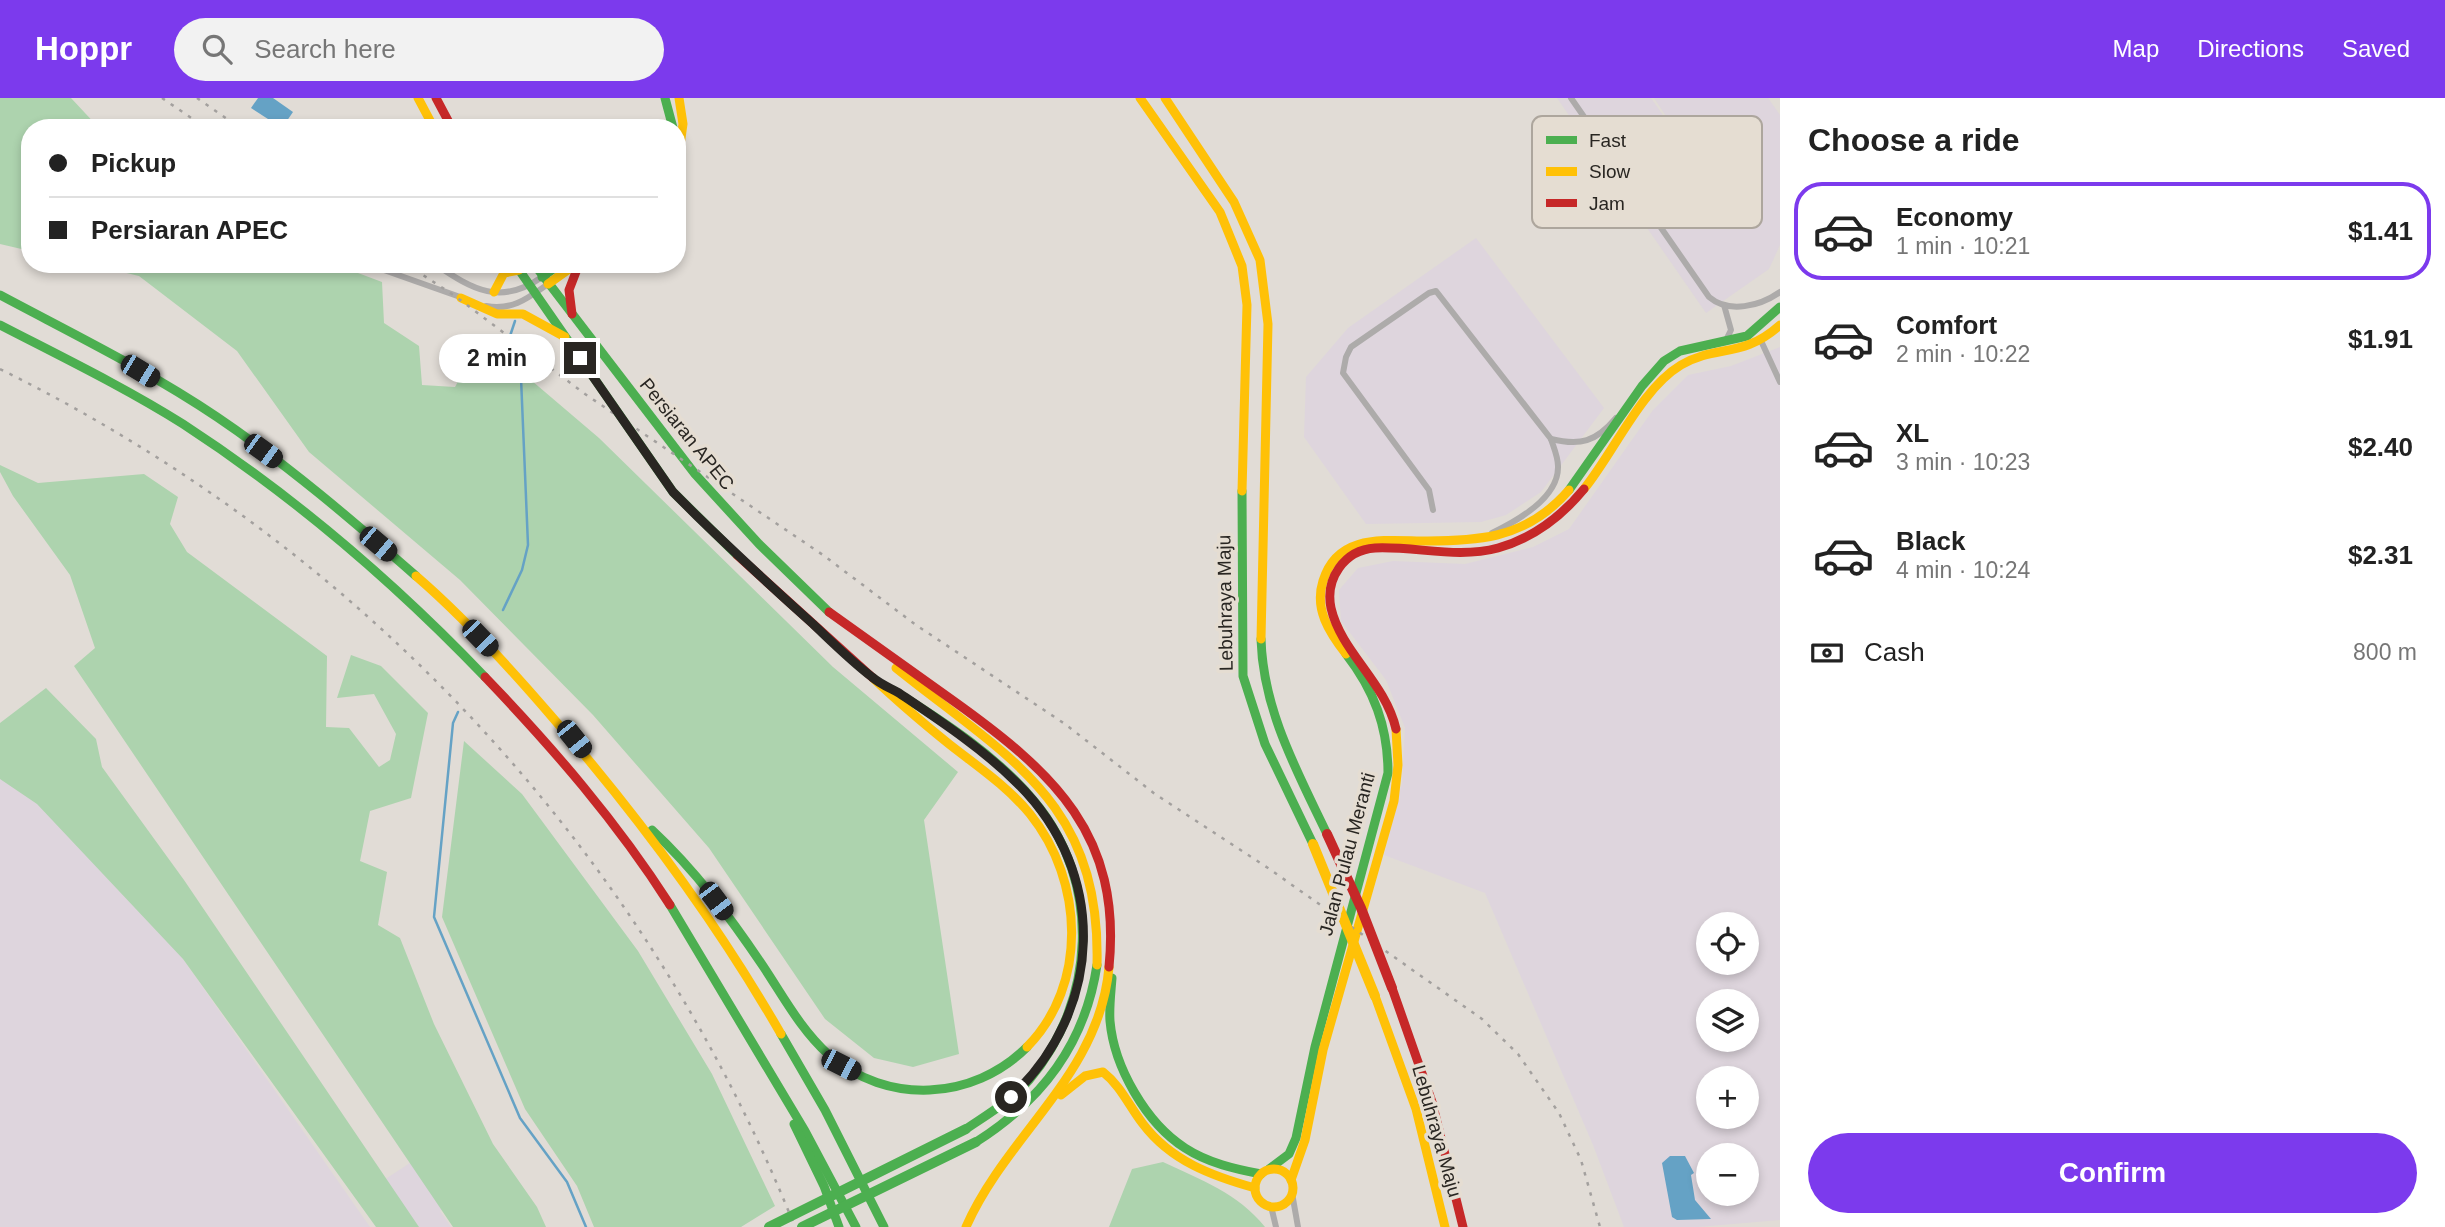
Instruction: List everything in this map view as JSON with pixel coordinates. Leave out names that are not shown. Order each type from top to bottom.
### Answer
[{"type":"main road","points":[[418,98],[429,119]]},
{"type":"main road","points":[[436,98],[447,119]]},
{"type":"main road","points":[[665,98],[671,119]]},
{"type":"main road","points":[[679,98],[682,119]]},
{"type":"main road","name":"Lebuhraya Maju","points":[[1140,98],[1220,212],[1233,239],[1247,285],[1242,422],[1242,676],[1265,744],[1312,844],[1375,996],[1416,1108],[1445,1227]]},
{"type":"main road","name":"Lebuhraya Maju","points":[[1165,98],[1234,202],[1260,260],[1268,324],[1260,601],[1262,674],[1282,740],[1361,908],[1392,988],[1432,1102],[1463,1227]]},
{"type":"main road","points":[[494,292],[506,273]]},
{"type":"main road","name":"Persiaran APEC","points":[[521,273],[673,492],[742,560],[873,678]]},
{"type":"main road","name":"Persiaran APEC","points":[[540,273],[695,474],[759,544],[830,612]]},
{"type":"main road","points":[[545,281],[552,273]]},
{"type":"main road","points":[[545,281],[560,273]]},
{"type":"main road","points":[[572,317],[569,290],[574,273]]},
{"type":"main road","points":[[0,295],[120,359],[218,418],[308,484],[395,559],[480,638],[558,718],[637,817],[779,1029],[839,1133],[884,1227]]},
{"type":"main road","points":[[461,298],[497,314],[523,314],[565,337]]},
{"type":"main road","name":"Jalan Pulau Meranti","points":[[1265,1171],[1289,1154],[1296,1138],[1315,1047],[1384,799],[1388,772],[1389,754],[1371,690],[1324,624],[1318,603],[1318,586],[1328,564],[1359,541],[1476,540],[1527,525],[1562,498],[1636,397],[1673,355],[1753,335],[1765,327],[1780,307]]},
{"type":"main road","points":[[0,325],[112,383],[204,439],[293,505],[380,577],[464,656],[538,735],[613,824],[707,966],[835,1182],[856,1227]]},
{"type":"main road","name":"Jalan Pulau Meranti","points":[[1291,1180],[1305,1140],[1323,1050],[1394,801],[1399,773],[1396,728],[1389,706],[1379,685],[1334,620],[1328,604],[1328,589],[1336,570],[1362,551],[1375,548],[1466,552],[1499,548],[1521,540],[1544,527],[1571,505],[1663,379],[1690,361],[1735,352],[1762,343],[1780,325]]},
{"type":"main road","points":[[830,612],[1023,752],[1068,800],[1099,859],[1108,891],[1114,932],[1110,1020],[1112,1038],[1127,1076],[1151,1116],[1173,1141],[1210,1162],[1265,1171],[1282,1171],[1291,1180],[1292,1193],[1284,1203],[1271,1206],[1259,1200],[1255,1188],[1265,1171]]},
{"type":"main road","points":[[802,1227],[976,1142],[1021,1111],[1062,1063],[1088,1011],[1097,973],[1100,933],[1096,894],[1087,864],[1070,827],[1032,778],[830,612]]},
{"type":"main road","points":[[637,817],[684,859],[797,1017],[841,1065],[875,1082],[913,1091],[952,1089],[981,1081],[1018,1059],[1039,1037],[1059,1003],[1071,964],[1073,937],[1062,879],[1048,842],[1026,810],[998,780],[908,710],[873,678]]},
{"type":"main road","points":[[769,1227],[966,1129],[1011,1097],[1050,1053],[1071,1007],[1082,965],[1085,936],[1081,898],[1059,836],[1037,803],[981,754],[897,692],[873,678]]},
{"type":"main road","points":[[965,1227],[972,1208],[996,1170],[1073,1070],[1100,1016],[1113,953]]},
{"type":"main road","points":[[754,1045],[824,1186],[839,1227]]},
{"type":"main road","points":[[1035,1122],[1075,1082],[1085,1076],[1103,1072],[1116,1083],[1141,1122],[1167,1151],[1207,1173],[1255,1188]]},
{"type":"street","points":[[1572,98],[1584,116]]},
{"type":"street","points":[[1661,228],[1709,297],[1724,305],[1755,304],[1780,292]]},
{"type":"street","points":[[392,273],[495,307],[519,304],[545,281]]},
{"type":"street","points":[[450,273],[479,290],[510,293],[532,290]]},
{"type":"street","points":[[1433,510],[1429,490],[1343,373],[1346,357],[1352,347],[1429,293],[1436,291],[1551,439],[1559,467],[1550,491],[1521,516],[1476,540]]},
{"type":"street","points":[[1723,344],[1731,330],[1724,305]]},
{"type":"street","points":[[1762,343],[1780,382]]},
{"type":"street","points":[[1551,439],[1570,444],[1592,441],[1636,397]]},
{"type":"street","points":[[1292,1193],[1298,1227]]},
{"type":"street","points":[[1271,1206],[1276,1227]]},
{"type":"shaded area","points":[[1557,98],[1651,98],[1664,116],[1569,116]]},
{"type":"shaded area","points":[[1654,98],[1768,98],[1780,115],[1780,245],[1769,269],[1706,313],[1647,228],[1762,228],[1762,116],[1666,116]]},
{"type":"shaded area","points":[[1476,238],[1604,408],[1541,492],[1506,515],[1481,522],[1366,524],[1304,437],[1306,377],[1348,328]]},
{"type":"shaded area","points":[[1780,347],[1780,1220],[1698,1227],[1624,1227],[1593,1145],[1485,893],[1384,855],[1402,783],[1405,728],[1386,680],[1341,621],[1339,590],[1358,568],[1393,561],[1465,564],[1533,547],[1569,529],[1653,410],[1688,375],[1731,366]]},
{"type":"shaded area","points":[[31,741],[370,1227],[0,1227],[0,764]]},
{"type":"shaded area","points":[[416,1159],[448,1205],[440,1211],[451,1227],[416,1227],[384,1180]]},
{"type":"green space","points":[[0,98],[71,98],[91,119],[21,119],[21,249],[0,244]]},
{"type":"green space","points":[[126,273],[358,273],[382,282],[384,323],[419,346],[422,385],[455,387],[471,358],[492,347],[599,438],[833,667],[958,772],[924,820],[959,1054],[913,1067],[874,1058],[825,1019],[709,848],[593,715],[460,580],[309,452],[237,351],[139,276]]},
{"type":"green space","points":[[0,465],[38,483],[144,474],[178,497],[170,524],[187,552],[327,656],[326,727],[349,728],[379,767],[390,760],[396,734],[374,694],[337,698],[351,655],[381,666],[428,713],[411,798],[370,811],[360,861],[387,872],[378,925],[400,938],[434,1024],[493,1144],[537,1207],[546,1227],[453,1227],[74,666],[95,648],[70,575],[13,496],[0,472]]},
{"type":"green space","points":[[46,688],[96,739],[102,767],[184,880],[419,1227],[376,1227],[183,959],[37,804],[0,779],[0,723]]},
{"type":"green space","points":[[464,741],[522,794],[638,951],[712,1074],[775,1206],[741,1227],[594,1227],[577,1186],[525,1109],[442,917]]},
{"type":"green space","points":[[1163,1162],[1231,1196],[1265,1227],[1109,1227],[1132,1169]]},
{"type":"water","points":[[258,98],[273,98],[293,112],[288,119],[268,119],[251,108]]},
{"type":"water","points":[[1670,1156],[1685,1156],[1694,1173],[1691,1175],[1696,1206],[1700,1206],[1711,1219],[1677,1220],[1672,1217],[1662,1163]]},
{"type":"waterway","points":[[503,610],[522,570],[528,545],[521,378],[508,342],[515,321]]},
{"type":"waterway","points":[[458,712],[453,723],[434,917],[520,1118],[567,1182],[586,1227]]},
{"type":"railway","points":[[162,98],[193,119]]},
{"type":"railway","points":[[197,98],[227,119]]},
{"type":"railway","points":[[420,273],[455,296],[585,394],[823,555],[916,625],[1065,724],[1155,794],[1268,868],[1482,1019],[1518,1054],[1559,1113],[1581,1160],[1600,1227]]},
{"type":"railway","points":[[0,369],[132,442],[257,526],[372,620],[477,724],[573,837],[658,959],[732,1089],[795,1227]]},
{"type":"traffic: fast","points":[[665,98],[671,119]]},
{"type":"traffic: fast","points":[[521,273],[673,492],[737,555]]},
{"type":"traffic: fast","points":[[541,273],[695,474],[759,544],[829,612]]},
{"type":"traffic: fast","points":[[542,277],[548,273]]},
{"type":"traffic: fast","points":[[0,295],[138,368],[217,417],[294,474],[416,576]]},
{"type":"traffic: fast","points":[[1569,490],[1642,386],[1664,361],[1680,351],[1747,336],[1780,307]]},
{"type":"traffic: fast","points":[[0,325],[161,410],[264,480],[379,574],[485,677]]},
{"type":"traffic: fast","points":[[1242,491],[1243,676],[1265,744],[1313,844]]},
{"type":"traffic: fast","points":[[1261,639],[1263,665],[1275,715],[1293,763],[1327,834]]},
{"type":"traffic: fast","points":[[1269,1169],[1289,1154],[1296,1138],[1315,1047],[1388,773],[1385,740],[1378,710],[1372,695],[1346,654]]},
{"type":"traffic: fast","points":[[893,690],[987,755],[1035,802],[1057,834],[1072,868],[1080,905],[1082,942],[1078,979],[1068,1015],[1051,1049],[1029,1080],[1015,1094],[966,1129]]},
{"type":"traffic: fast","points":[[652,830],[683,861],[725,912],[810,1035],[829,1055],[852,1071],[903,1089],[930,1090],[981,1078],[1005,1065],[1027,1047]]},
{"type":"traffic: fast","points":[[670,905],[805,1131],[856,1227]]},
{"type":"traffic: fast","points":[[976,1142],[1021,1108],[1057,1067],[1082,1020],[1097,965]]},
{"type":"traffic: fast","points":[[1112,978],[1110,1016],[1113,1039],[1125,1075],[1145,1109],[1157,1124],[1185,1148],[1222,1165],[1261,1174]]},
{"type":"traffic: fast","points":[[781,1034],[825,1110],[884,1227]]},
{"type":"traffic: fast","points":[[794,1124],[824,1186],[839,1227]]},
{"type":"traffic: fast","points":[[769,1227],[966,1129]]},
{"type":"traffic: fast","points":[[802,1227],[976,1142]]},
{"type":"traffic: slow","points":[[418,98],[429,119]]},
{"type":"traffic: slow","points":[[679,98],[682,119]]},
{"type":"traffic: slow","points":[[1140,98],[1220,212],[1242,266],[1247,305],[1242,491]]},
{"type":"traffic: slow","points":[[1165,98],[1234,202],[1260,260],[1268,324],[1261,639]]},
{"type":"traffic: slow","points":[[494,292],[504,273]]},
{"type":"traffic: slow","points":[[548,284],[563,273]]},
{"type":"traffic: slow","points":[[461,298],[497,314],[523,314],[565,337]]},
{"type":"traffic: slow","points":[[1584,489],[1641,405],[1667,376],[1694,359],[1754,343],[1780,325]]},
{"type":"traffic: slow","points":[[1346,654],[1329,629],[1320,601],[1323,581],[1330,565],[1340,554],[1352,547],[1381,541],[1454,540],[1497,535],[1537,518],[1569,490]]},
{"type":"traffic: slow","points":[[416,576],[453,609],[504,663],[615,793],[703,910],[781,1034]]},
{"type":"traffic: slow","points":[[896,668],[1010,758],[1040,789],[1065,823],[1083,862],[1094,909],[1097,965]]},
{"type":"traffic: slow","points":[[873,678],[920,720],[1012,794],[1030,814],[1048,841],[1061,870],[1069,901],[1072,932],[1069,964],[1061,994],[1047,1022],[1027,1047]]},
{"type":"traffic: slow","points":[[1291,1180],[1305,1140],[1323,1050],[1394,801],[1398,765],[1396,729]]},
{"type":"traffic: slow","points":[[1313,844],[1375,996]]},
{"type":"traffic: slow","points":[[966,1227],[1004,1162],[1071,1072],[1089,1040],[1102,1005],[1109,967]]},
{"type":"traffic: slow","points":[[1375,996],[1416,1109],[1445,1227]]},
{"type":"traffic: slow","points":[[1061,1095],[1085,1076],[1103,1072],[1120,1090],[1143,1124],[1166,1148],[1208,1172],[1255,1188]]},
{"type":"traffic: slow","points":[[1274,1169],[1287,1175],[1293,1188],[1287,1201],[1274,1207],[1261,1201],[1255,1188],[1261,1175],[1274,1169]]},
{"type":"traffic: jam","points":[[436,98],[447,119]]},
{"type":"traffic: jam","points":[[572,314],[569,290],[576,273]]},
{"type":"traffic: jam","points":[[1396,729],[1383,696],[1336,624],[1330,597],[1334,577],[1339,568],[1354,554],[1375,548],[1467,552],[1511,544],[1546,525],[1566,509],[1584,489]]},
{"type":"traffic: jam","points":[[737,555],[873,678]]},
{"type":"traffic: jam","points":[[829,612],[991,728],[1051,782],[1074,812],[1092,844],[1104,880],[1110,921],[1109,967]]},
{"type":"traffic: jam","points":[[485,677],[583,786],[650,874],[670,905]]},
{"type":"traffic: jam","points":[[1327,834],[1361,908],[1392,988]]},
{"type":"traffic: jam","points":[[1392,988],[1432,1102],[1463,1227]]},
{"type":"route","points":[[580,358],[673,492],[697,516],[873,678],[924,711],[1015,781],[1037,803],[1059,836],[1074,873],[1083,912],[1085,936],[1082,965],[1077,991],[1050,1053],[1029,1080],[1011,1097]]}]
